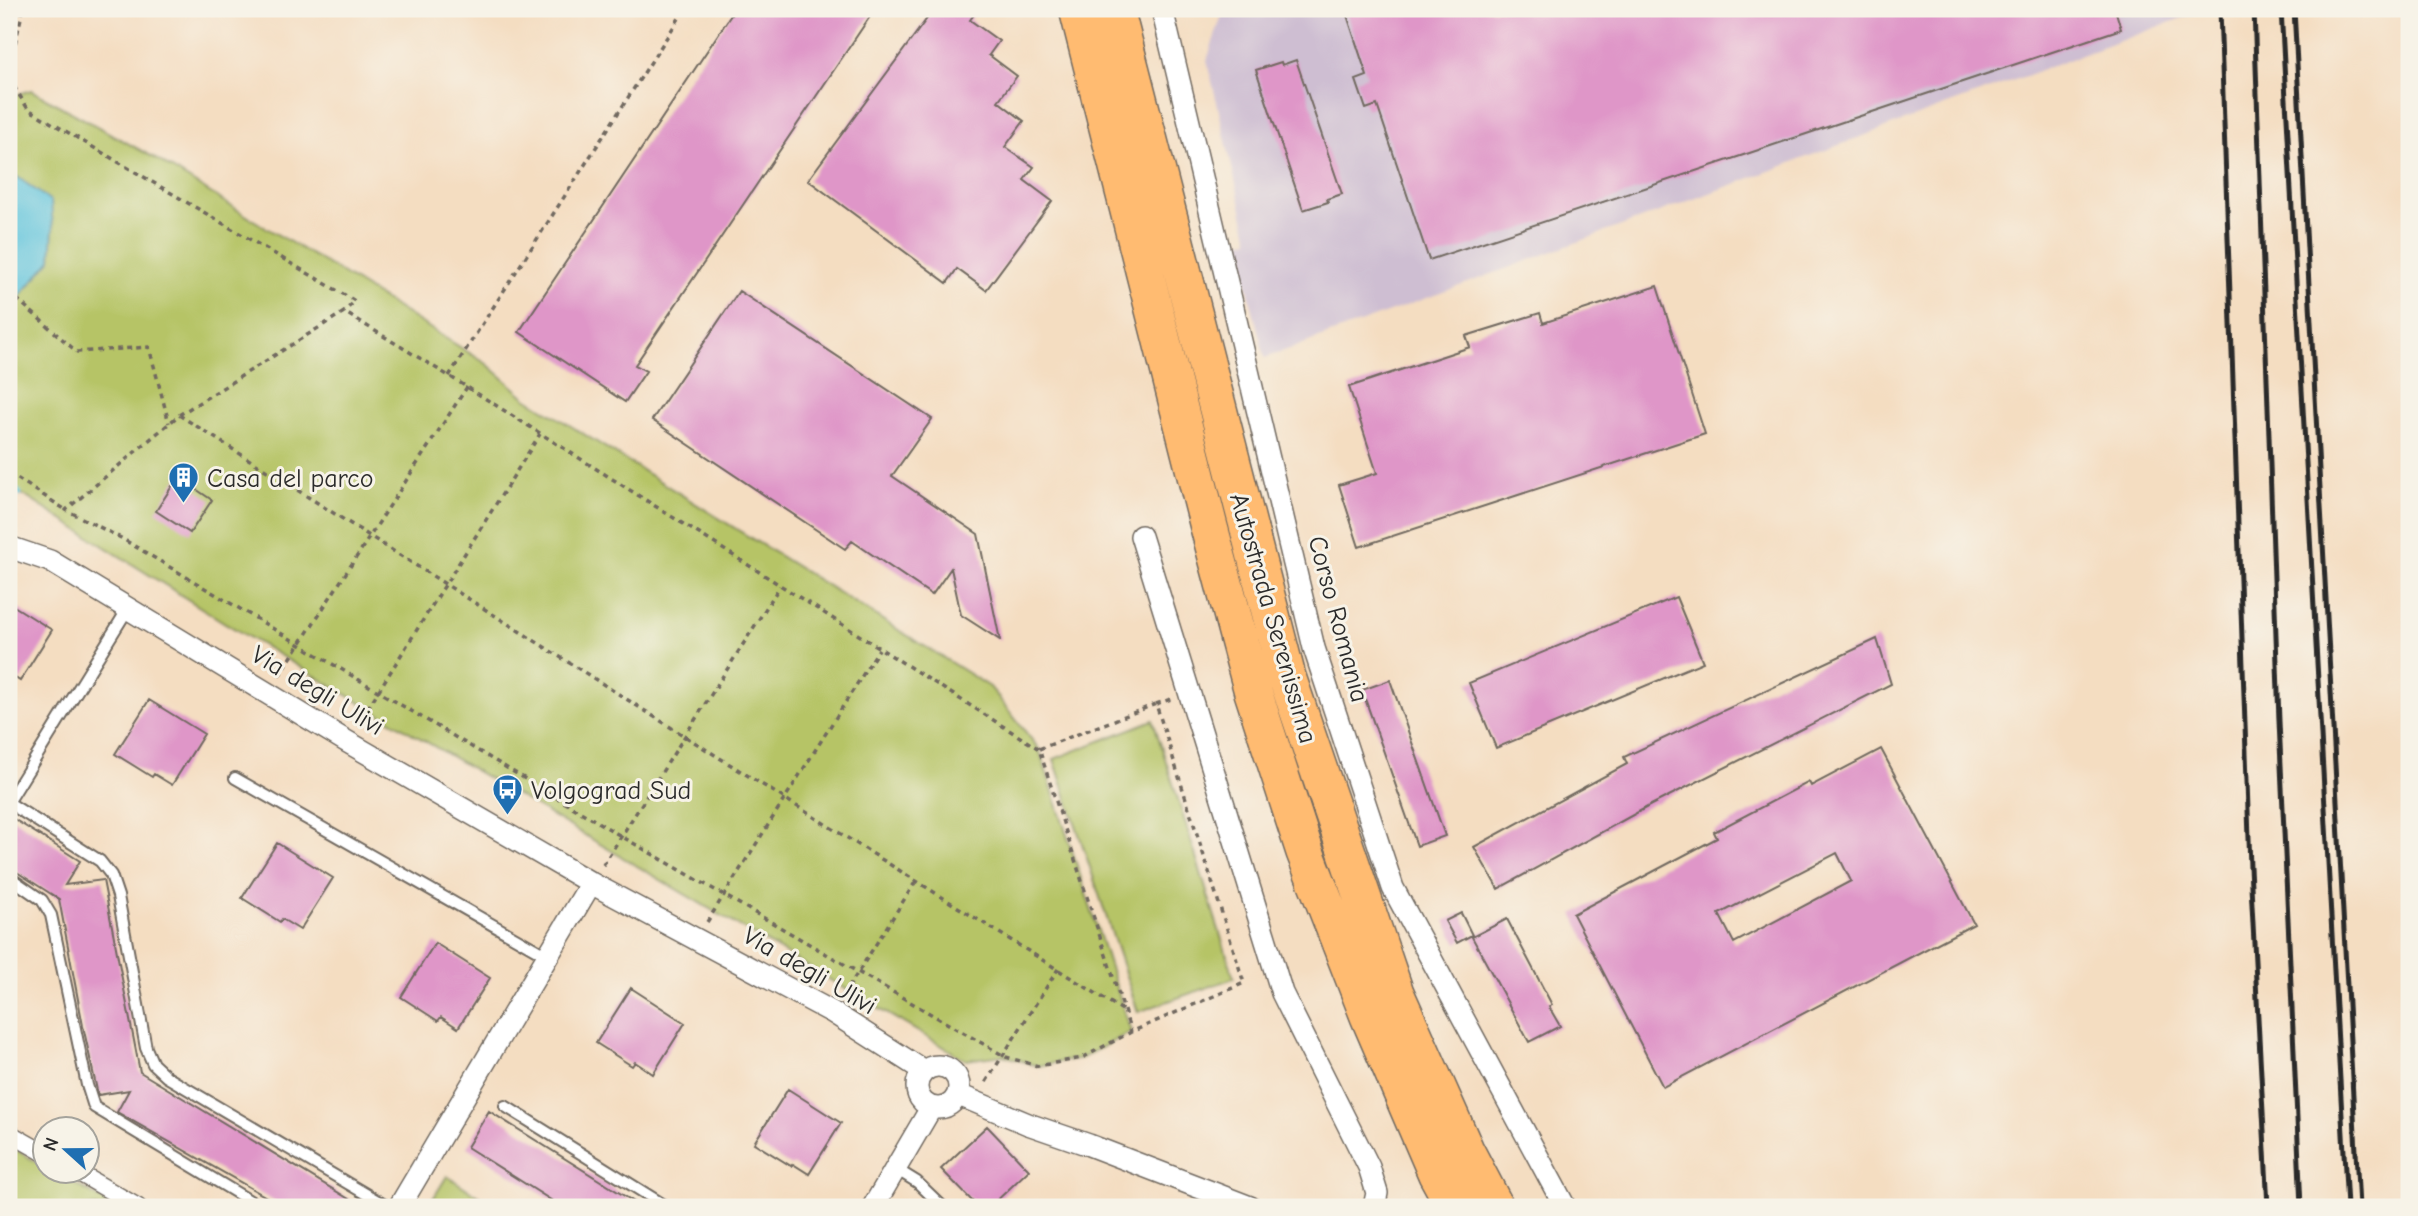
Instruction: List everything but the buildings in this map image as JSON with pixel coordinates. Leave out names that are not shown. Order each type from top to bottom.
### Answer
[{"type":"highway","name":"Autostrada Serenissima","points":[[1078,9],[1252,692],[1305,852],[1359,991],[1437,1174],[1455,1207]]},
{"type":"highway","name":"Autostrada Serenissima","points":[[1115,9],[1287,677],[1395,993],[1465,1150],[1495,1207]]},
{"type":"street","name":"Corso Romania","points":[[1162,9],[1314,649],[1393,888],[1565,1207]]},
{"type":"street","points":[[1141,536],[1282,993],[1369,1167],[1377,1193],[1374,1207]]},
{"type":"street","name":"Via degli Ulivi","points":[[11,545],[50,561],[346,741],[591,883],[832,1012],[924,1071]]},
{"type":"street","points":[[388,1207],[548,957],[591,883]]},
{"type":"street","points":[[898,1055],[911,1092],[913,1141]]},
{"type":"street","points":[[967,1098],[942,1109],[931,1108],[922,1102],[917,1092],[918,1081],[924,1071],[934,1066],[945,1067],[955,1073],[967,1098],[1028,1125],[1090,1145],[1250,1207]]},
{"type":"street","points":[[873,1207],[931,1108]]},
{"type":"street","points":[[9,1133],[32,1146]]},
{"type":"street","points":[[97,1184],[138,1207]]},
{"type":"lane","points":[[129,607],[9,802],[100,861],[111,875],[118,896],[146,1048],[153,1064],[167,1077],[388,1207]]},
{"type":"lane","points":[[235,778],[548,957]]},
{"type":"lane","points":[[9,877],[42,900],[51,915],[94,1107],[260,1207]]},
{"type":"lane","points":[[505,1106],[667,1207]]},
{"type":"lane","points":[[896,1169],[916,1182],[943,1207]]},
{"type":"path","points":[[23,9],[11,62],[10,80],[28,109],[355,301],[344,312],[179,415],[66,510]]},
{"type":"path","points":[[449,376],[685,9]]},
{"type":"path","points":[[9,292],[77,352],[149,346],[169,424]]},
{"type":"path","points":[[344,312],[1039,749],[1131,1032]]},
{"type":"path","points":[[268,692],[467,387]]},
{"type":"path","points":[[179,415],[1124,1011]]},
{"type":"path","points":[[346,741],[540,433]]},
{"type":"path","points":[[9,473],[66,510],[121,538],[725,896],[1004,1056],[1038,1066],[1082,1058],[1131,1032],[1244,983],[1156,704],[1039,749]]},
{"type":"path","points":[[591,883],[780,586]]},
{"type":"path","points":[[696,938],[879,649]]},
{"type":"path","points":[[832,1012],[916,881]]},
{"type":"path","points":[[967,1098],[1004,1056],[1058,969]]},
{"type":"path","points":[[9,1196],[15,1207]]},
{"type":"shaded area","points":[[1224,9],[2198,9],[2198,12],[1265,358],[1236,242],[1249,240],[1207,60]]},
{"type":"green space","points":[[31,90],[153,157],[324,262],[487,364],[526,398],[990,687],[1039,749],[1131,1032],[1082,1058],[1038,1066],[1003,1055],[966,1060],[225,623],[9,486],[9,97]]},
{"type":"green space","points":[[1153,720],[1234,978],[1138,1012],[1054,759]]},
{"type":"green space","points":[[9,1146],[32,1159],[32,1184],[75,1184],[115,1207],[9,1207]]},
{"type":"green space","points":[[447,1176],[496,1207],[428,1207]]},
{"type":"water","points":[[9,171],[51,201],[53,229],[51,260],[9,309]]},
{"type":"waterway","points":[[9,486],[19,493]]},
{"type":"railway","points":[[2220,9],[2250,867],[2268,1207]]},
{"type":"railway","points":[[2254,9],[2279,721],[2301,1207]]},
{"type":"railway","points":[[2281,9],[2347,1207]]},
{"type":"railway","points":[[2294,9],[2359,1207]]},
{"type":"place","name":"Casa del parco","points":[[184,505]]},
{"type":"place","name":"Volgograd Sud","points":[[508,817]]}]
